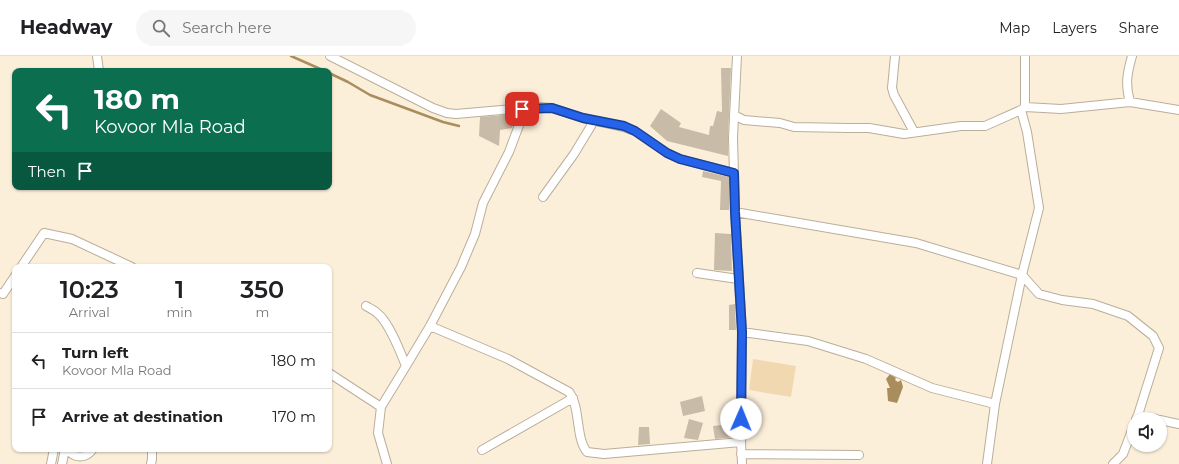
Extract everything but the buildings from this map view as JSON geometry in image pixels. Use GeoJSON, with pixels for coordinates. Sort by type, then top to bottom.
{"type":"FeatureCollection","features":[{"type":"Feature","properties":{"kind":"street"},"geometry":{"type":"LineString","coordinates":[[97,56],[99,68]]}},
{"type":"Feature","properties":{"kind":"street"},"geometry":{"type":"LineString","coordinates":[[330,56],[433,108],[447,113],[456,114],[552,108],[583,118],[624,126],[635,131],[667,153],[680,159],[734,173]]}},
{"type":"Feature","properties":{"kind":"street"},"geometry":{"type":"LineString","coordinates":[[737,56],[733,138],[738,279],[742,332],[742,464]]}},
{"type":"Feature","properties":{"kind":"street"},"geometry":{"type":"LineString","coordinates":[[895,56],[892,88],[894,95],[914,132]]}},
{"type":"Feature","properties":{"kind":"street"},"geometry":{"type":"LineString","coordinates":[[987,464],[995,404],[1022,275],[1039,208],[1023,109],[1025,56]]}},
{"type":"Feature","properties":{"kind":"street"},"geometry":{"type":"LineString","coordinates":[[1130,102],[1126,88],[1127,72],[1132,56]]}},
{"type":"Feature","properties":{"kind":"street"},"geometry":{"type":"LineString","coordinates":[[734,116],[744,120],[780,123],[794,127],[869,128],[904,134],[961,126],[984,126],[1023,109],[1061,109],[1130,102],[1179,110]]}},
{"type":"Feature","properties":{"kind":"street"},"geometry":{"type":"LineString","coordinates":[[387,464],[378,433],[381,407],[430,326],[464,262],[475,234],[483,203],[509,152],[521,120],[522,109]]}},
{"type":"Feature","properties":{"kind":"street"},"geometry":{"type":"LineString","coordinates":[[542,197],[574,154],[594,120]]}},
{"type":"Feature","properties":{"kind":"street"},"geometry":{"type":"LineString","coordinates":[[735,212],[916,243],[1022,275],[1039,294],[1062,300],[1093,304],[1128,316],[1153,336],[1159,348],[1139,412]]}},
{"type":"Feature","properties":{"kind":"street"},"geometry":{"type":"LineString","coordinates":[[23,264],[44,233],[72,239],[126,264]]}},
{"type":"Feature","properties":{"kind":"street"},"geometry":{"type":"LineString","coordinates":[[696,273],[738,279]]}},
{"type":"Feature","properties":{"kind":"street"},"geometry":{"type":"LineString","coordinates":[[0,293],[3,294],[12,280]]}},
{"type":"Feature","properties":{"kind":"street"},"geometry":{"type":"LineString","coordinates":[[366,306],[383,319],[406,366]]}},
{"type":"Feature","properties":{"kind":"street"},"geometry":{"type":"LineString","coordinates":[[430,326],[502,357],[569,392],[573,398],[584,449],[587,452],[604,454],[741,442]]}},
{"type":"Feature","properties":{"kind":"street"},"geometry":{"type":"LineString","coordinates":[[742,332],[808,341],[866,359],[932,388],[995,404]]}},
{"type":"Feature","properties":{"kind":"street"},"geometry":{"type":"LineString","coordinates":[[332,375],[381,407]]}},
{"type":"Feature","properties":{"kind":"street"},"geometry":{"type":"LineString","coordinates":[[482,450],[573,398]]}},
{"type":"Feature","properties":{"kind":"street"},"geometry":{"type":"LineString","coordinates":[[1167,421],[1179,424]]}},
{"type":"Feature","properties":{"kind":"street"},"geometry":{"type":"LineString","coordinates":[[1113,464],[1123,454],[1127,443]]}},
{"type":"Feature","properties":{"kind":"street"},"geometry":{"type":"LineString","coordinates":[[51,464],[53,452]]}},
{"type":"Feature","properties":{"kind":"street"},"geometry":{"type":"LineString","coordinates":[[62,464],[65,452]]}},
{"type":"Feature","properties":{"kind":"street"},"geometry":{"type":"LineString","coordinates":[[70,452],[76,456],[86,456]]}},
{"type":"Feature","properties":{"kind":"street"},"geometry":{"type":"LineString","coordinates":[[81,464],[90,452]]}},
{"type":"Feature","properties":{"kind":"street"},"geometry":{"type":"LineString","coordinates":[[151,464],[152,452]]}},
{"type":"Feature","properties":{"kind":"street"},"geometry":{"type":"LineString","coordinates":[[741,454],[859,455]]}},
{"type":"Feature","properties":{"kind":"shaded area"},"geometry":{"type":"Polygon","coordinates":[[[753,359],[796,366],[791,397],[749,390],[753,359]]]}},
{"type":"Feature","properties":{"kind":"shaded area"},"geometry":{"type":"Polygon","coordinates":[[[890,374],[896,378],[895,380],[898,382],[901,380],[903,387],[897,403],[888,401],[887,388],[890,388],[886,379],[890,374]]]}},
{"type":"Feature","properties":{"kind":"waterway"},"geometry":{"type":"LineString","coordinates":[[291,56],[318,68]]}},
{"type":"Feature","properties":{"kind":"waterway"},"geometry":{"type":"LineString","coordinates":[[332,74],[370,95],[443,122],[459,126]]}},
{"type":"Feature","properties":{"kind":"route"},"geometry":{"type":"LineString","coordinates":[[522,109],[538,107],[552,108],[583,118],[624,126],[635,131],[667,153],[680,159],[734,173],[742,332],[741,419]]}}]}
